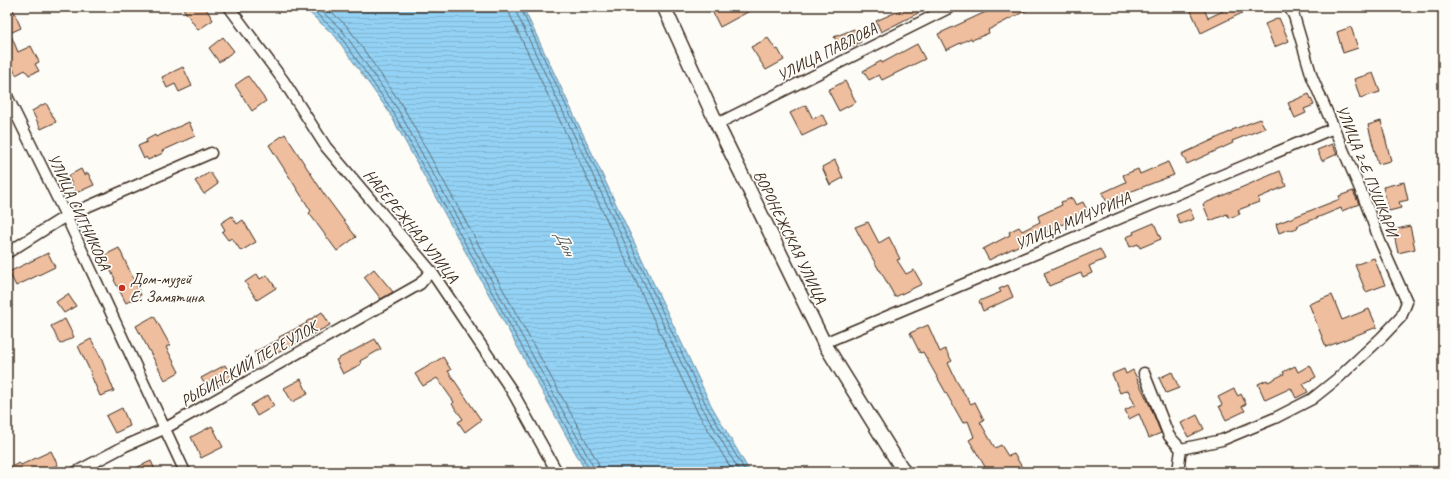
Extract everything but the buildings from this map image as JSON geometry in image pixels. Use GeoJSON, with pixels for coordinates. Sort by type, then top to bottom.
{"type":"FeatureCollection","features":[{"type":"Feature","properties":{"kind":"street","name":"НАБЕРЕЖНАЯ УЛИЦА"},"geometry":{"type":"LineString","coordinates":[[229,7],[283,80],[326,147],[431,271],[512,391],[557,472]]}},
{"type":"Feature","properties":{"kind":"street","name":"ВОРОНЕЖСКАЯ УЛИЦА"},"geometry":{"type":"LineString","coordinates":[[664,7],[717,124],[824,343],[904,472]]}},
{"type":"Feature","properties":{"kind":"street","name":"УЛИЦА ПАВЛОВА"},"geometry":{"type":"LineString","coordinates":[[717,124],[951,7]]}},
{"type":"Feature","properties":{"kind":"street","name":"УЛИЦА 2-Е ПУШКАРИ"},"geometry":{"type":"LineString","coordinates":[[1181,449],[1222,440],[1275,418],[1312,399],[1337,379],[1402,317],[1407,302],[1380,244],[1363,196],[1312,77],[1294,16],[1289,7]]}},
{"type":"Feature","properties":{"kind":"street","name":"УЛИЦА СИТНИКОВА"},"geometry":{"type":"LineString","coordinates":[[7,96],[66,216],[185,472]]}},
{"type":"Feature","properties":{"kind":"street","name":"УЛИЦА МИЧУРИНА"},"geometry":{"type":"LineString","coordinates":[[824,343],[1334,128]]}},
{"type":"Feature","properties":{"kind":"street"},"geometry":{"type":"LineString","coordinates":[[7,253],[66,216],[211,153]]}},
{"type":"Feature","properties":{"kind":"street","name":"РЫБИНСКИЙ ПЕРЕУЛОК"},"geometry":{"type":"LineString","coordinates":[[76,472],[125,446],[164,429],[420,284],[431,271]]}},
{"type":"Feature","properties":{"kind":"street"},"geometry":{"type":"LineString","coordinates":[[1144,373],[1169,436],[1181,449],[1178,472]]}},
{"type":"Feature","properties":{"kind":"water","name":"Дон"},"geometry":{"type":"Polygon","coordinates":[[[303,7],[523,7],[711,405],[750,472],[586,472],[389,112],[335,36],[303,7]]]}},
{"type":"Feature","properties":{"kind":"place","name":"Дом-музей Е. Замятина"},"geometry":{"type":"Point","coordinates":[122,288]}}]}
